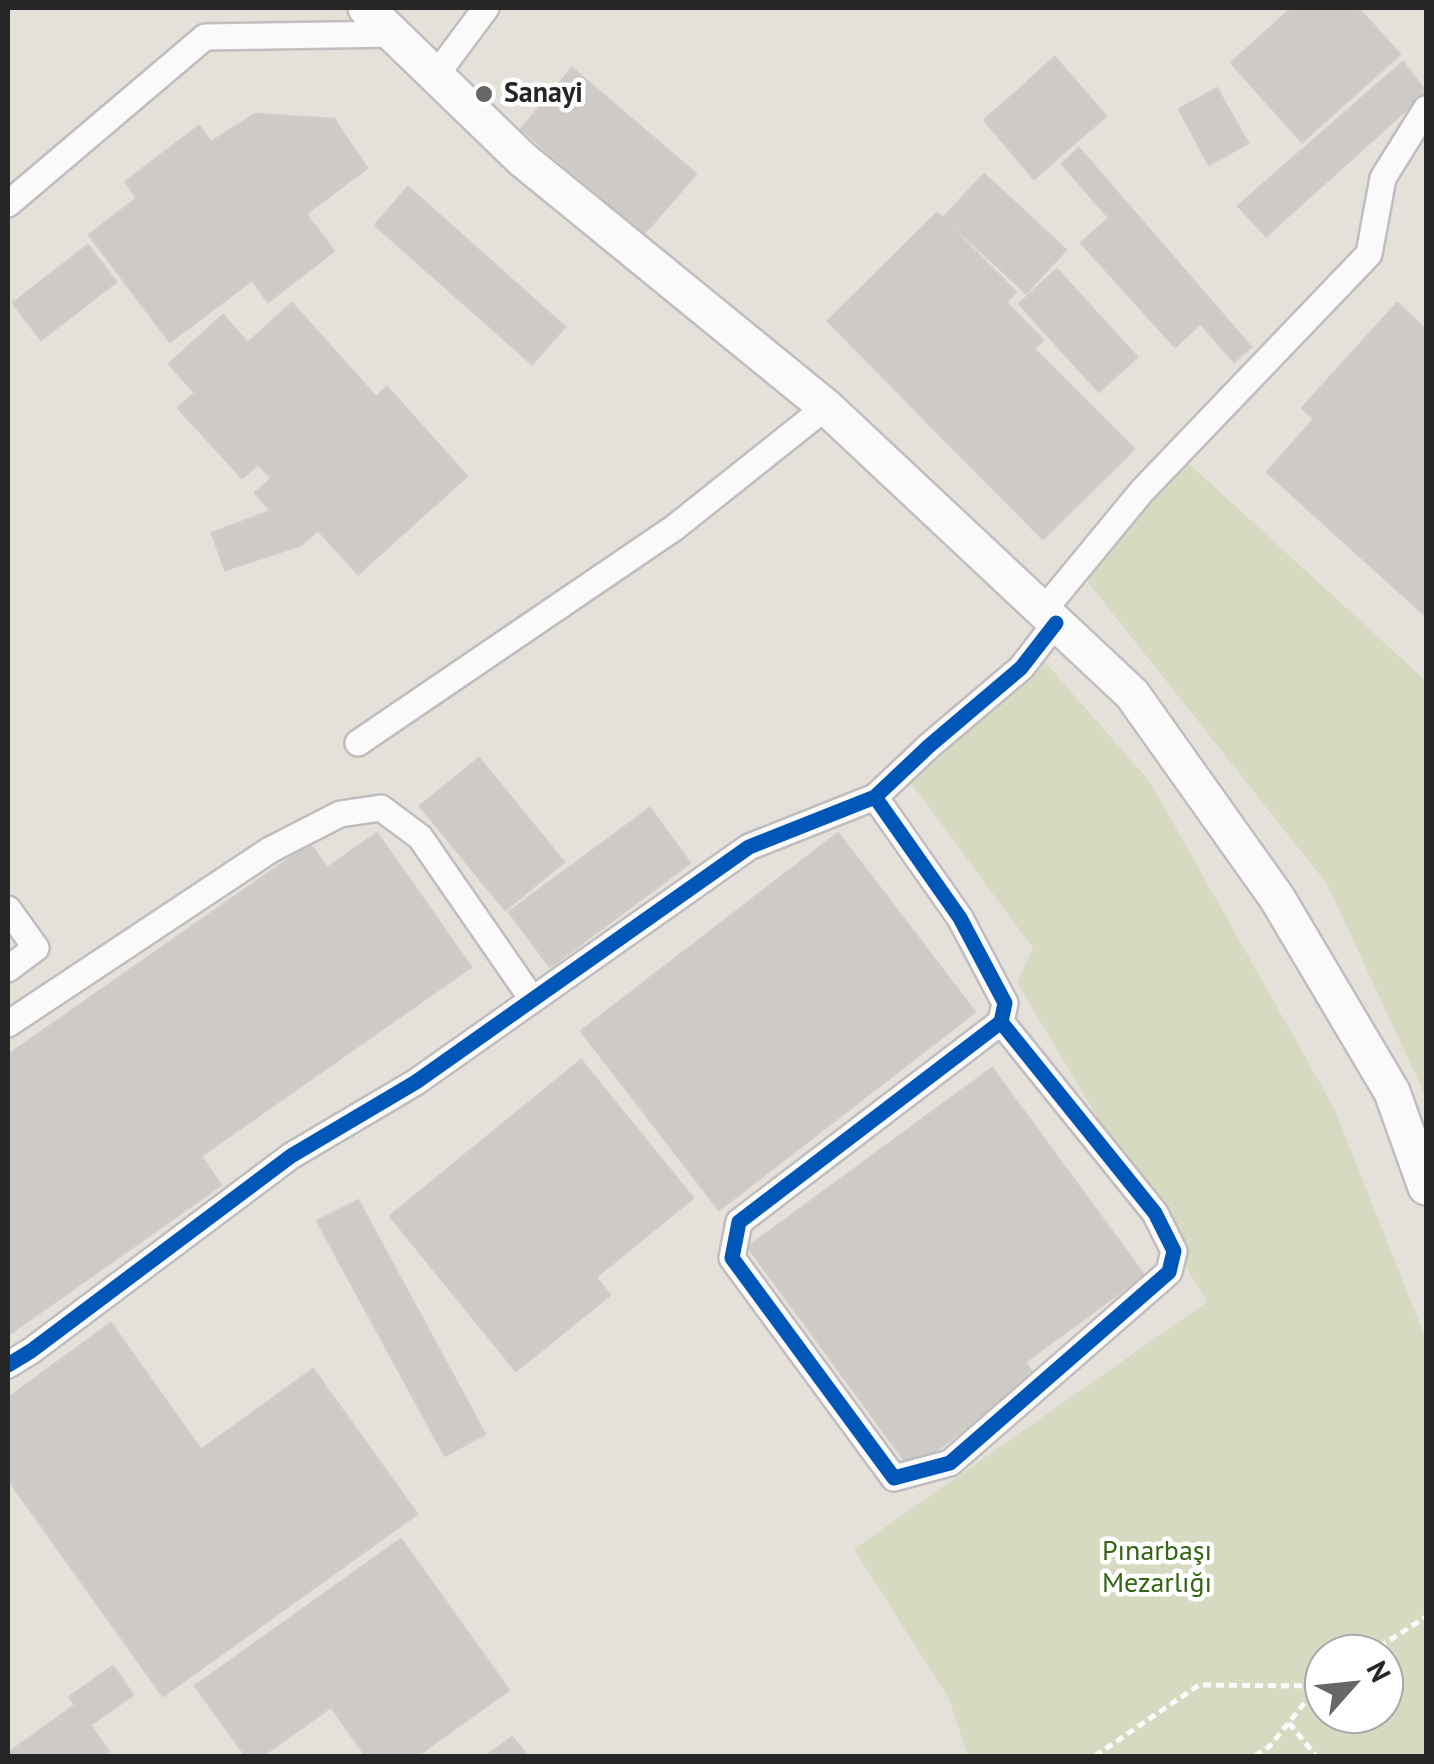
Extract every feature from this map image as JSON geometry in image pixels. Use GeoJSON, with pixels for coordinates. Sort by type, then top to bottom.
{"type":"FeatureCollection","features":[{"type":"Feature","properties":{"kind":"main road"},"geometry":{"type":"LineString","coordinates":[[366,8],[522,159],[826,408],[1132,694],[1278,898],[1392,1092],[1426,1187]]}},
{"type":"Feature","properties":{"kind":"street"},"geometry":{"type":"LineString","coordinates":[[436,76],[486,8]]}},
{"type":"Feature","properties":{"kind":"street"},"geometry":{"type":"LineString","coordinates":[[8,204],[205,37],[394,34]]}},
{"type":"Feature","properties":{"kind":"street"},"geometry":{"type":"LineString","coordinates":[[8,1365],[32,1351],[290,1156],[416,1082],[749,846],[875,797],[1021,668],[1050,617],[1142,492],[1369,254],[1383,178],[1426,110]]}},
{"type":"Feature","properties":{"kind":"street"},"geometry":{"type":"LineString","coordinates":[[358,743],[674,528],[826,408]]}},
{"type":"Feature","properties":{"kind":"street"},"geometry":{"type":"LineString","coordinates":[[875,797],[960,918],[1005,1003],[1001,1022],[739,1222],[732,1258],[894,1478],[950,1463],[1169,1272],[1174,1251],[1155,1214],[1001,1022]]}},
{"type":"Feature","properties":{"kind":"street"},"geometry":{"type":"LineString","coordinates":[[8,1024],[270,850],[340,814],[381,808],[420,837],[532,999]]}},
{"type":"Feature","properties":{"kind":"street"},"geometry":{"type":"LineString","coordinates":[[8,909],[36,948],[8,968]]}},
{"type":"Feature","properties":{"kind":"path"},"geometry":{"type":"LineString","coordinates":[[1399,1634],[1426,1617]]}},
{"type":"Feature","properties":{"kind":"path"},"geometry":{"type":"LineString","coordinates":[[1095,1756],[1199,1685],[1304,1684]]}},
{"type":"Feature","properties":{"kind":"path"},"geometry":{"type":"LineString","coordinates":[[1255,1756],[1270,1746],[1304,1704]]}},
{"type":"Feature","properties":{"kind":"path"},"geometry":{"type":"LineString","coordinates":[[1288,1723],[1316,1756]]}},
{"type":"Feature","properties":{"kind":"green space"},"geometry":{"type":"Polygon","coordinates":[[[1186,461],[1426,681],[1426,1097],[1327,884],[1080,572],[1186,461]]]}},
{"type":"Feature","properties":{"kind":"green space","name":"Pınarbaşı Mezarlığı"},"geometry":{"type":"Polygon","coordinates":[[[1045,662],[1150,782],[1334,1108],[1426,1339],[1426,1756],[968,1756],[949,1699],[854,1549],[1207,1302],[1017,982],[1033,948],[911,783],[1045,662]]]}},
{"type":"Feature","properties":{"kind":"building"},"geometry":{"type":"Polygon","coordinates":[[[1292,8],[1358,8],[1400,54],[1302,142],[1231,63],[1292,8]]]}},
{"type":"Feature","properties":{"kind":"building"},"geometry":{"type":"Polygon","coordinates":[[[1055,57],[1106,116],[1079,139],[1028,81],[1055,57]]]}},
{"type":"Feature","properties":{"kind":"building"},"geometry":{"type":"Polygon","coordinates":[[[1403,62],[1426,92],[1266,236],[1238,206],[1403,62]]]}},
{"type":"Feature","properties":{"kind":"building"},"geometry":{"type":"Polygon","coordinates":[[[572,68],[696,174],[644,234],[521,129],[572,68]]]}},
{"type":"Feature","properties":{"kind":"building"},"geometry":{"type":"Polygon","coordinates":[[[1029,81],[1079,139],[1034,179],[984,120],[1029,81]]]}},
{"type":"Feature","properties":{"kind":"building"},"geometry":{"type":"Polygon","coordinates":[[[1217,88],[1248,143],[1209,165],[1179,109],[1217,88]]]}},
{"type":"Feature","properties":{"kind":"building"},"geometry":{"type":"Polygon","coordinates":[[[255,114],[334,119],[367,168],[306,214],[334,251],[268,302],[252,280],[170,342],[89,235],[137,198],[125,182],[199,126],[211,142],[255,114]]]}},
{"type":"Feature","properties":{"kind":"building"},"geometry":{"type":"Polygon","coordinates":[[[1079,148],[1251,347],[1234,362],[1062,164],[1079,148]]]}},
{"type":"Feature","properties":{"kind":"building"},"geometry":{"type":"Polygon","coordinates":[[[984,174],[1066,250],[1026,293],[944,217],[984,174]]]}},
{"type":"Feature","properties":{"kind":"building"},"geometry":{"type":"Polygon","coordinates":[[[408,187],[565,327],[532,364],[375,225],[408,187]]]}},
{"type":"Feature","properties":{"kind":"building"},"geometry":{"type":"Polygon","coordinates":[[[937,213],[1016,292],[1006,302],[1043,340],[944,439],[828,321],[937,213]]]}},
{"type":"Feature","properties":{"kind":"building"},"geometry":{"type":"Polygon","coordinates":[[[1109,218],[1200,324],[1175,347],[1081,243],[1109,218]]]}},
{"type":"Feature","properties":{"kind":"building"},"geometry":{"type":"Polygon","coordinates":[[[88,245],[116,282],[41,340],[13,303],[88,245]]]}},
{"type":"Feature","properties":{"kind":"building"},"geometry":{"type":"Polygon","coordinates":[[[1057,269],[1137,357],[1099,392],[1019,304],[1057,269]]]}},
{"type":"Feature","properties":{"kind":"building"},"geometry":{"type":"Polygon","coordinates":[[[292,303],[376,397],[387,387],[467,476],[358,574],[318,530],[301,545],[225,570],[212,533],[271,511],[255,493],[272,478],[258,464],[242,478],[178,408],[195,393],[169,364],[223,315],[248,343],[292,303]]]}},
{"type":"Feature","properties":{"kind":"building"},"geometry":{"type":"Polygon","coordinates":[[[1397,303],[1426,330],[1426,521],[1302,408],[1397,303]]]}},
{"type":"Feature","properties":{"kind":"building"},"geometry":{"type":"Polygon","coordinates":[[[1034,349],[1134,449],[1043,539],[944,439],[1034,349]]]}},
{"type":"Feature","properties":{"kind":"building"},"geometry":{"type":"Polygon","coordinates":[[[1314,419],[1410,507],[1363,559],[1267,472],[1314,419]]]}},
{"type":"Feature","properties":{"kind":"building"},"geometry":{"type":"Polygon","coordinates":[[[1410,507],[1426,522],[1426,616],[1363,559],[1410,507]]]}},
{"type":"Feature","properties":{"kind":"building"},"geometry":{"type":"Polygon","coordinates":[[[479,758],[564,862],[505,910],[420,806],[479,758]]]}},
{"type":"Feature","properties":{"kind":"building"},"geometry":{"type":"Polygon","coordinates":[[[650,808],[690,863],[550,967],[509,912],[650,808]]]}},
{"type":"Feature","properties":{"kind":"building"},"geometry":{"type":"Polygon","coordinates":[[[377,833],[471,967],[201,1156],[221,1185],[8,1335],[8,1055],[310,844],[327,868],[377,833]]]}},
{"type":"Feature","properties":{"kind":"building"},"geometry":{"type":"Polygon","coordinates":[[[838,833],[975,1012],[719,1210],[581,1031],[838,833]]]}},
{"type":"Feature","properties":{"kind":"building"},"geometry":{"type":"Polygon","coordinates":[[[581,1060],[693,1198],[596,1277],[610,1295],[516,1371],[390,1216],[581,1060]]]}},
{"type":"Feature","properties":{"kind":"building"},"geometry":{"type":"Polygon","coordinates":[[[992,1068],[1144,1275],[1025,1362],[1036,1377],[911,1469],[748,1247],[992,1068]]]}},
{"type":"Feature","properties":{"kind":"building"},"geometry":{"type":"Polygon","coordinates":[[[358,1200],[485,1434],[445,1456],[317,1221],[358,1200]]]}},
{"type":"Feature","properties":{"kind":"building"},"geometry":{"type":"Polygon","coordinates":[[[111,1323],[201,1450],[313,1369],[417,1514],[163,1696],[8,1479],[8,1398],[111,1323]]]}},
{"type":"Feature","properties":{"kind":"building"},"geometry":{"type":"Polygon","coordinates":[[[401,1539],[509,1690],[417,1756],[366,1756],[331,1707],[262,1756],[246,1756],[195,1686],[401,1539]]]}},
{"type":"Feature","properties":{"kind":"building"},"geometry":{"type":"Polygon","coordinates":[[[113,1666],[133,1695],[90,1725],[109,1752],[103,1756],[8,1756],[75,1705],[69,1697],[113,1666]]]}},
{"type":"Feature","properties":{"kind":"building"},"geometry":{"type":"Polygon","coordinates":[[[512,1737],[528,1756],[486,1756],[512,1737]]]}},
{"type":"Feature","properties":{"kind":"cycle path"},"geometry":{"type":"LineString","coordinates":[[8,1365],[291,1156],[416,1082],[749,847],[875,797],[1021,668],[1056,623]]}},
{"type":"Feature","properties":{"kind":"cycle path"},"geometry":{"type":"LineString","coordinates":[[875,797],[960,918],[1005,1003],[1001,1022],[739,1222],[732,1258],[894,1478],[950,1463],[1169,1272],[1174,1251],[1155,1213],[1001,1022]]}},
{"type":"Feature","properties":{"kind":"place","name":"Sanayi"},"geometry":{"type":"Point","coordinates":[484,94]}}]}
